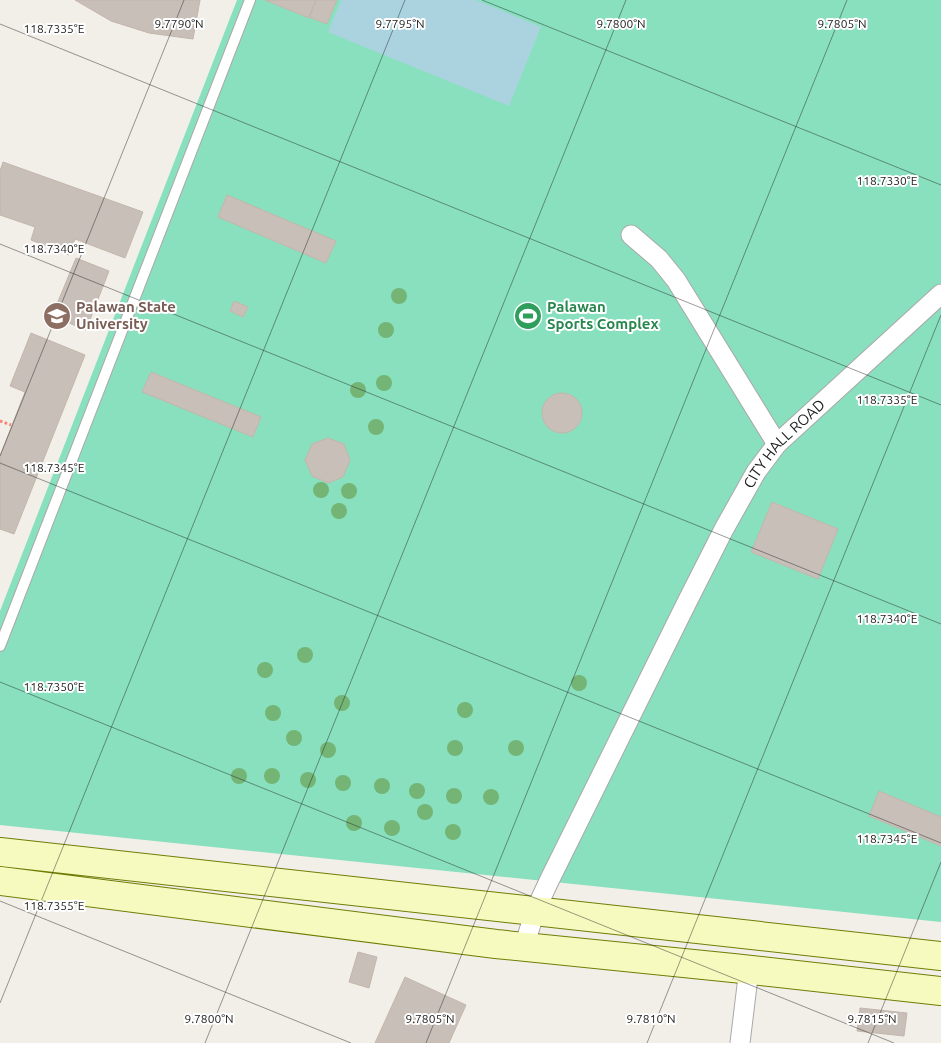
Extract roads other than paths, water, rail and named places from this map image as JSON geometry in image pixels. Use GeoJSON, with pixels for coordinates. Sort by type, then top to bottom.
{"type":"FeatureCollection","features":[{"type":"Feature","properties":{"kind":"street"},"geometry":{"type":"LineString","coordinates":[[631,235],[659,259],[676,280],[777,444]]}},
{"type":"Feature","properties":{"kind":"street","name":"CITY HALL ROAD"},"geometry":{"type":"LineString","coordinates":[[524,947],[535,912],[686,602],[756,472],[777,444],[941,294]]}},
{"type":"Feature","properties":{"kind":"street"},"geometry":{"type":"LineString","coordinates":[[0,852],[941,956]]}},
{"type":"Feature","properties":{"kind":"street"},"geometry":{"type":"LineString","coordinates":[[0,882],[524,947],[941,990]]}},
{"type":"Feature","properties":{"kind":"street"},"geometry":{"type":"LineString","coordinates":[[740,1043],[749,969]]}},
{"type":"Feature","properties":{"kind":"lane"},"geometry":{"type":"LineString","coordinates":[[0,646],[250,0]]}},
{"type":"Feature","properties":{"kind":"water"},"geometry":{"type":"Polygon","coordinates":[[[341,0],[476,0],[541,27],[509,106],[328,32],[341,0]]]}},
{"type":"Feature","properties":{"kind":"place","name":"Palawan State University"},"geometry":{"type":"Point","coordinates":[57,316]}},
{"type":"Feature","properties":{"kind":"place","name":"Palawan Sports Complex"},"geometry":{"type":"Point","coordinates":[528,316]}}]}
